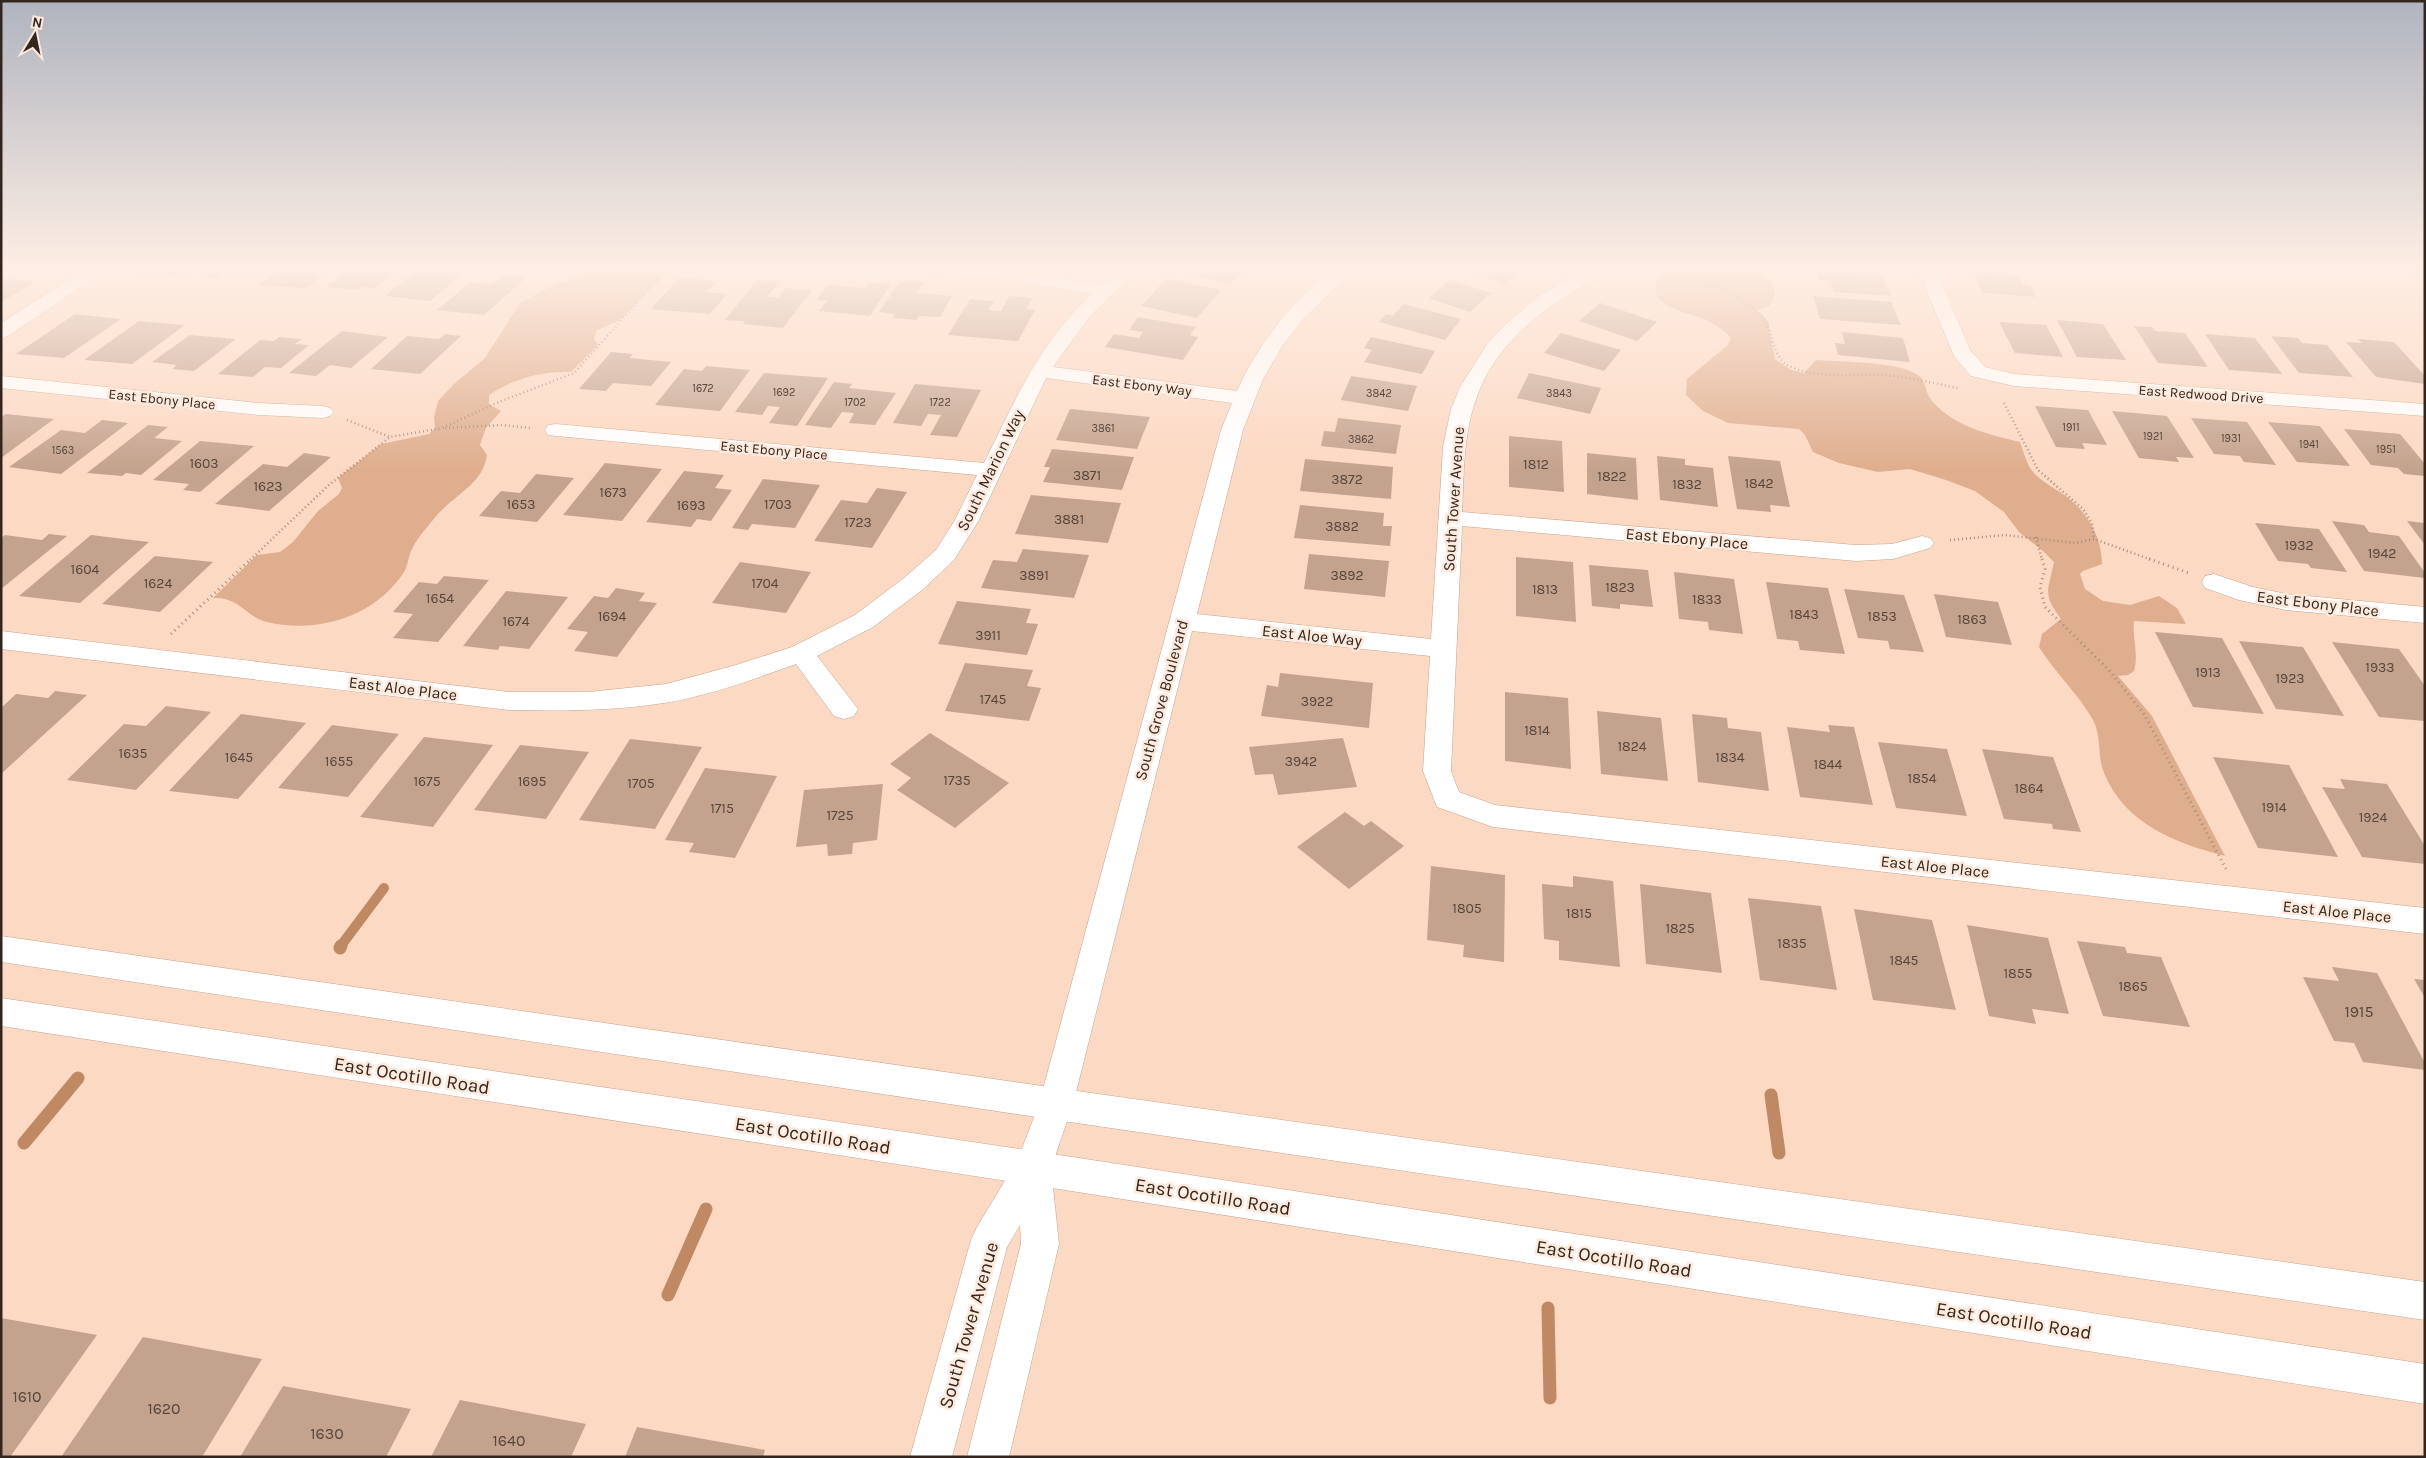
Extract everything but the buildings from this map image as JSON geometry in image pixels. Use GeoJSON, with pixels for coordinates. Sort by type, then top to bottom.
{"type":"FeatureCollection","features":[{"type":"Feature","properties":{"kind":"street","name":"South Marion Way"},"geometry":{"type":"LineString","coordinates":[[801,653],[864,621],[913,584],[944,555],[967,520],[1039,372],[1068,333]]}},
{"type":"Feature","properties":{"kind":"street","name":"South Grove Boulevard"},"geometry":{"type":"LineString","coordinates":[[1033,1168],[1056,1104],[1232,430],[1256,372],[1282,333]]}},
{"type":"Feature","properties":{"kind":"street","name":"South Tower Avenue"},"geometry":{"type":"LineString","coordinates":[[1447,800],[1437,771],[1454,447],[1460,416],[1470,388],[1493,352],[1509,333]]}},
{"type":"Feature","properties":{"kind":"street"},"geometry":{"type":"LineString","coordinates":[[1953,333],[1976,382]]}},
{"type":"Feature","properties":{"kind":"street","name":"East Ebony Way"},"geometry":{"type":"LineString","coordinates":[[1039,372],[1244,398]]}},
{"type":"Feature","properties":{"kind":"street","name":"East Redwood Drive"},"geometry":{"type":"LineString","coordinates":[[1976,382],[2014,380],[2425,410]]}},
{"type":"Feature","properties":{"kind":"street","name":"East Ebony Place"},"geometry":{"type":"LineString","coordinates":[[1,382],[259,409],[323,412]]}},
{"type":"Feature","properties":{"kind":"street","name":"East Ebony Place"},"geometry":{"type":"LineString","coordinates":[[556,430],[991,470]]}},
{"type":"Feature","properties":{"kind":"street","name":"East Ebony Place"},"geometry":{"type":"LineString","coordinates":[[1451,518],[1856,553],[1893,551],[1922,543]]}},
{"type":"Feature","properties":{"kind":"street","name":"East Ebony Place"},"geometry":{"type":"LineString","coordinates":[[2214,582],[2248,594],[2286,602],[2425,615]]}},
{"type":"Feature","properties":{"kind":"street","name":"East Aloe Way"},"geometry":{"type":"LineString","coordinates":[[1181,621],[1443,649]]}},
{"type":"Feature","properties":{"kind":"street","name":"East Aloe Place"},"geometry":{"type":"LineString","coordinates":[[1,640],[509,701],[588,702],[666,692],[742,673],[801,653]]}},
{"type":"Feature","properties":{"kind":"street"},"geometry":{"type":"LineString","coordinates":[[801,653],[844,709]]}},
{"type":"Feature","properties":{"kind":"street","name":"East Aloe Place"},"geometry":{"type":"LineString","coordinates":[[1447,800],[1493,816],[2425,921]]}},
{"type":"Feature","properties":{"kind":"street"},"geometry":{"type":"LineString","coordinates":[[1,948],[1056,1104],[2425,1301]]}},
{"type":"Feature","properties":{"kind":"street","name":"East Ocotillo Road"},"geometry":{"type":"LineString","coordinates":[[1,1012],[1033,1168],[2425,1384]]}},
{"type":"Feature","properties":{"kind":"street","name":"South Tower Avenue"},"geometry":{"type":"LineString","coordinates":[[931,1457],[990,1240],[1033,1168]]}},
{"type":"Feature","properties":{"kind":"street"},"geometry":{"type":"LineString","coordinates":[[988,1457],[1040,1244],[1033,1168]]}},
{"type":"Feature","properties":{"kind":"path"},"geometry":{"type":"LineString","coordinates":[[442,428],[506,399],[568,377],[586,361],[611,333]]}},
{"type":"Feature","properties":{"kind":"path"},"geometry":{"type":"LineString","coordinates":[[1772,333],[1776,354],[1788,366],[1814,373],[1976,382],[2004,403],[2038,470],[2082,509],[2092,523],[2094,539]]}},
{"type":"Feature","properties":{"kind":"path"},"geometry":{"type":"LineString","coordinates":[[323,412],[390,437]]}},
{"type":"Feature","properties":{"kind":"path"},"geometry":{"type":"LineString","coordinates":[[147,657],[330,484],[390,437],[442,428],[502,425],[556,430]]}},
{"type":"Feature","properties":{"kind":"path"},"geometry":{"type":"LineString","coordinates":[[1922,543],[2006,535],[2088,543],[2094,539]]}},
{"type":"Feature","properties":{"kind":"path"},"geometry":{"type":"LineString","coordinates":[[2036,537],[2045,569],[2040,587],[2045,606],[2108,669],[2144,714],[2243,900]]}},
{"type":"Feature","properties":{"kind":"path"},"geometry":{"type":"LineString","coordinates":[[2094,539],[2214,582]]}},
{"type":"Feature","properties":{"kind":"shaded area"},"geometry":{"type":"Polygon","coordinates":[[[501,333],[596,333],[594,338],[598,345],[571,372],[539,374],[528,377],[509,384],[489,395],[489,404],[501,411],[486,428],[480,445],[487,455],[481,472],[470,485],[439,513],[423,532],[411,551],[404,572],[392,588],[361,611],[325,623],[305,626],[286,625],[261,620],[233,602],[213,598],[257,555],[280,552],[293,542],[318,511],[339,494],[342,488],[338,478],[381,444],[429,434],[435,428],[434,417],[438,401],[454,384],[485,358],[501,333]]]}},
{"type":"Feature","properties":{"kind":"shaded area"},"geometry":{"type":"Polygon","coordinates":[[[1726,333],[1770,333],[1775,359],[1791,370],[1804,373],[1816,360],[1869,363],[1909,370],[1921,377],[1932,401],[1951,417],[1973,428],[2020,442],[2030,468],[2034,473],[2042,481],[2075,503],[2087,518],[2096,536],[2102,564],[2080,574],[2085,589],[2103,601],[2130,605],[2159,596],[2177,608],[2186,624],[2134,621],[2136,659],[2134,671],[2128,675],[2118,676],[2152,716],[2225,856],[2188,845],[2154,829],[2125,806],[2113,791],[2102,767],[2098,733],[2093,720],[2039,647],[2042,634],[2061,619],[2051,603],[2048,592],[2054,562],[2019,532],[2004,512],[1975,491],[1910,469],[1878,472],[1839,463],[1813,452],[1805,435],[1799,429],[1728,423],[1703,411],[1686,395],[1687,379],[1728,345],[1731,338],[1726,333]]]}},
{"type":"Feature","properties":{"kind":"waterway"},"geometry":{"type":"LineString","coordinates":[[340,947],[384,888]]}},
{"type":"Feature","properties":{"kind":"waterway"},"geometry":{"type":"LineString","coordinates":[[24,1143],[78,1078]]}},
{"type":"Feature","properties":{"kind":"waterway"},"geometry":{"type":"LineString","coordinates":[[1771,1095],[1779,1153]]}},
{"type":"Feature","properties":{"kind":"waterway"},"geometry":{"type":"LineString","coordinates":[[668,1295],[706,1209]]}},
{"type":"Feature","properties":{"kind":"waterway"},"geometry":{"type":"LineString","coordinates":[[1548,1308],[1550,1398]]}}]}
